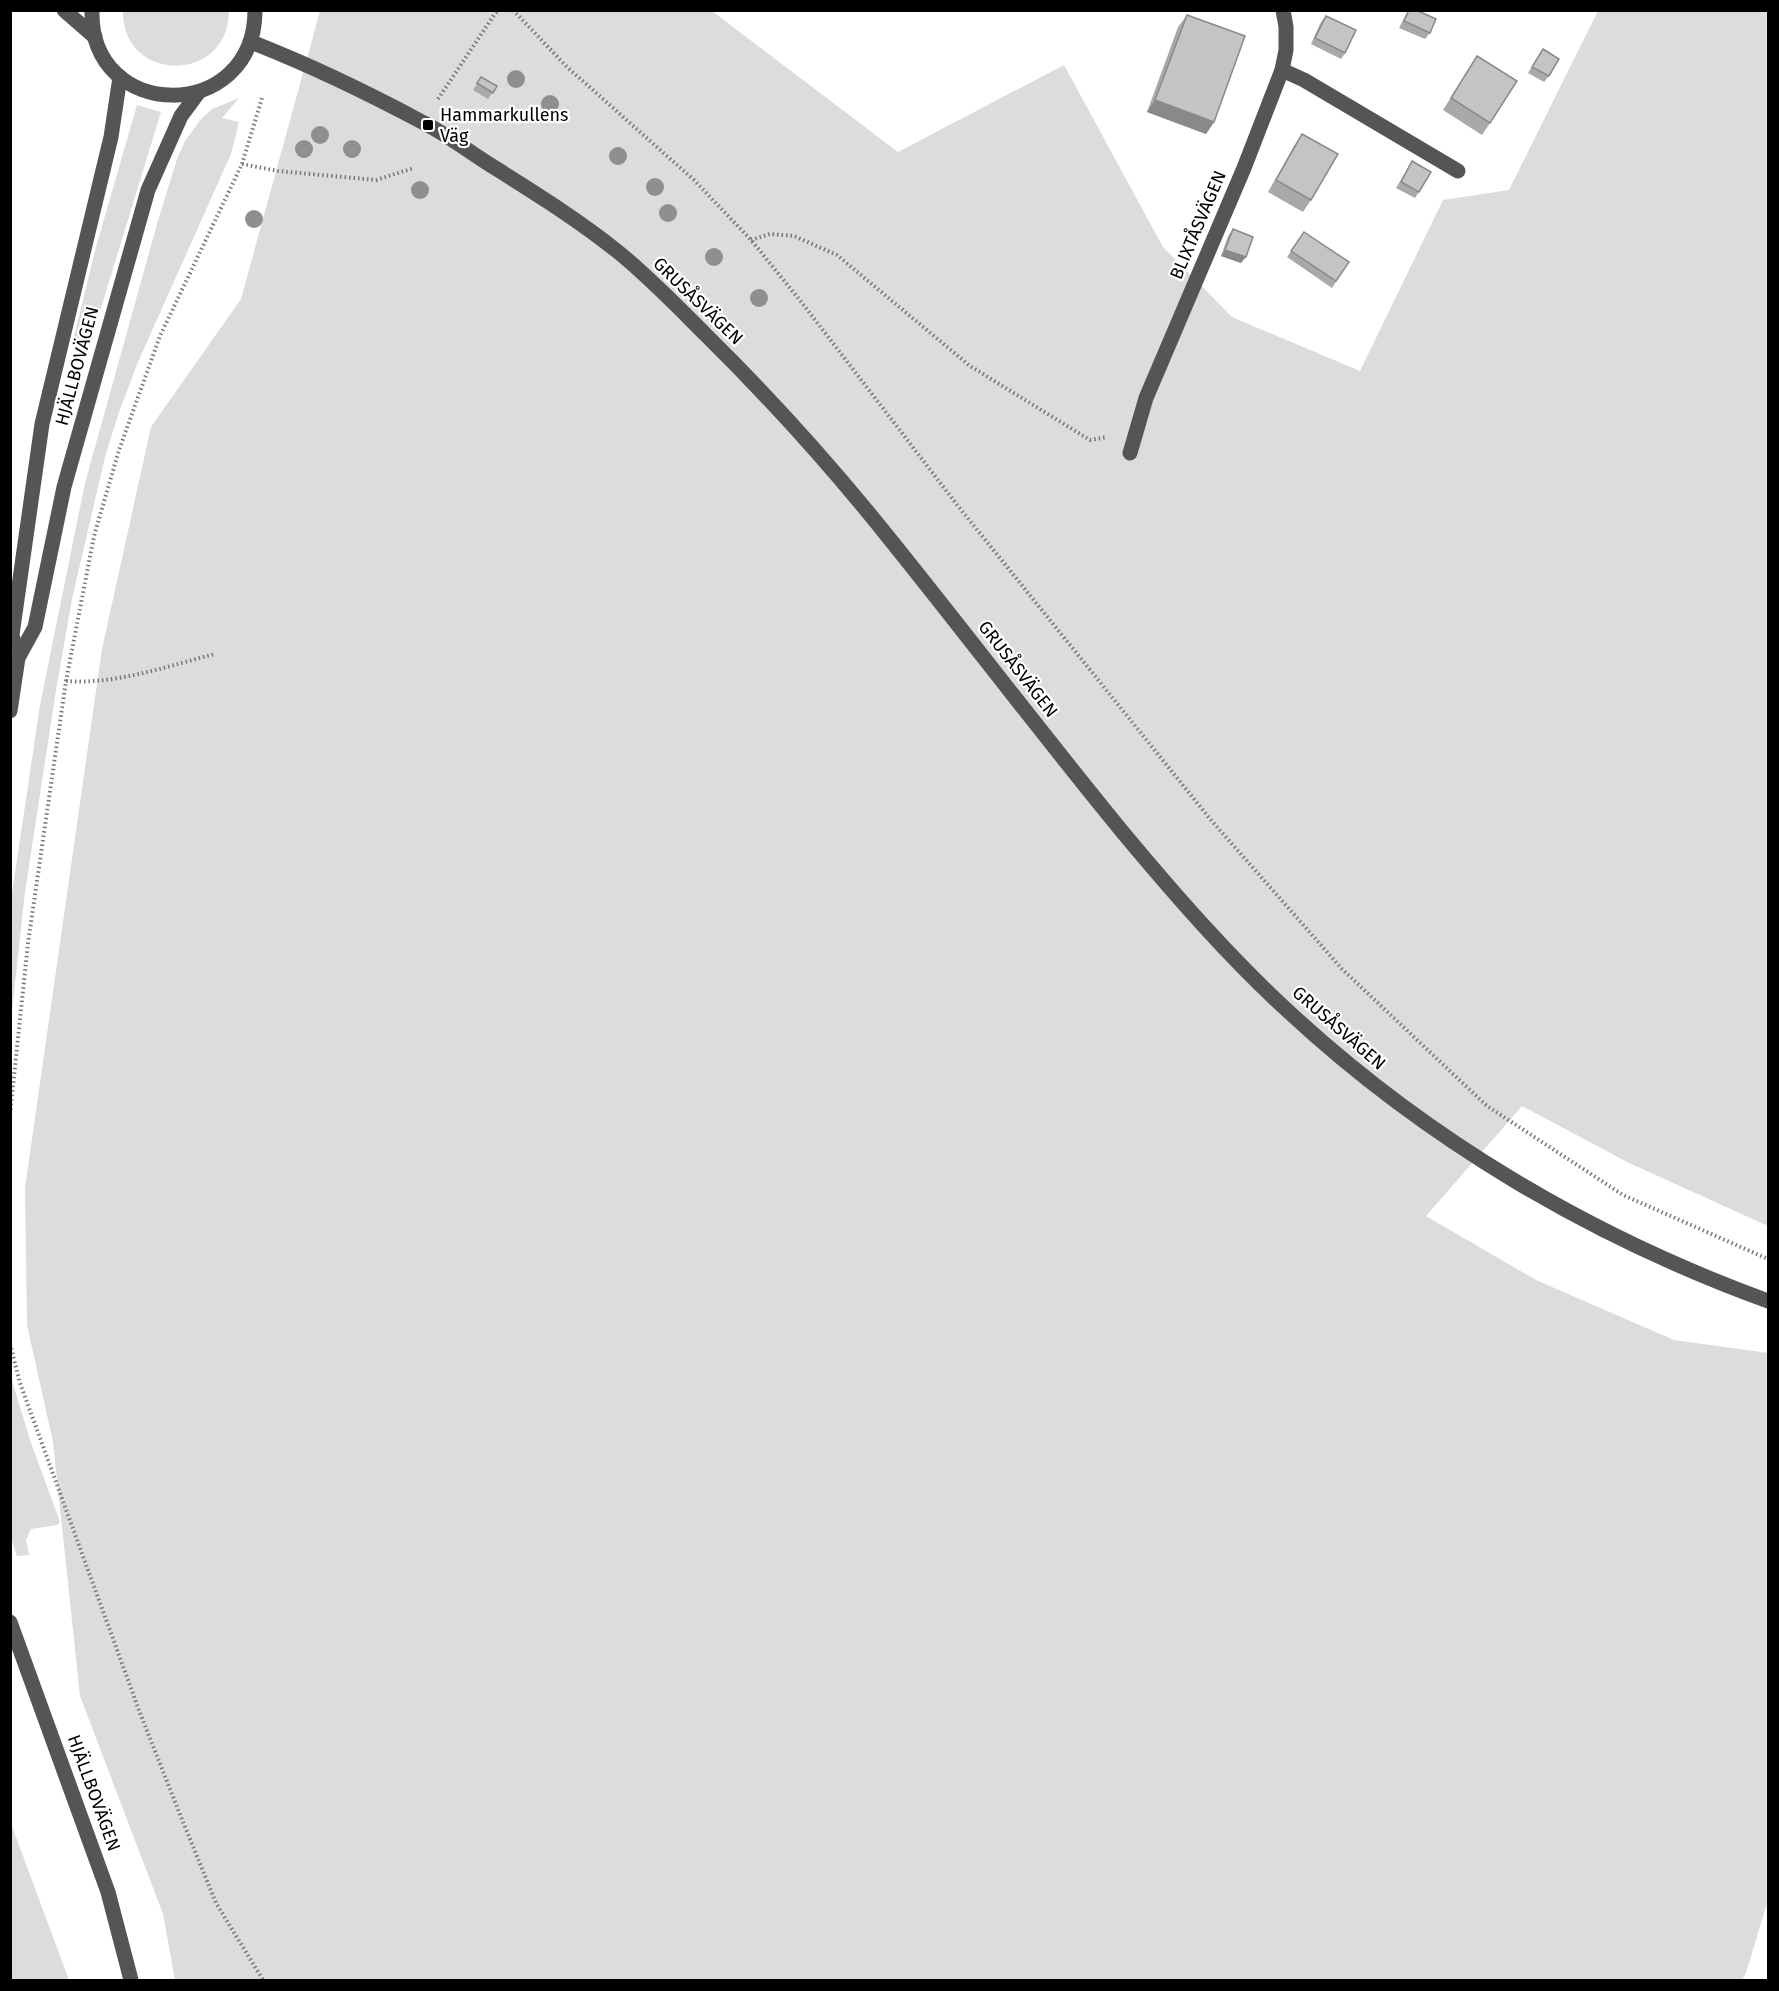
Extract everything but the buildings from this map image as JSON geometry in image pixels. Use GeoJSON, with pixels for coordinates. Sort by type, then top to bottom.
{"type":"FeatureCollection","features":[{"type":"Feature","properties":{"kind":"street"},"geometry":{"type":"LineString","coordinates":[[64,10],[95,37]]}},
{"type":"Feature","properties":{"kind":"street"},"geometry":{"type":"LineString","coordinates":[[92,10],[95,37],[104,59],[120,77],[151,94],[174,96],[198,93],[221,82],[239,64],[251,42],[255,10]]}},
{"type":"Feature","properties":{"kind":"street","name":"BLIXTÅSVÄGEN"},"geometry":{"type":"LineString","coordinates":[[1130,453],[1146,398],[1244,168],[1282,70],[1286,50],[1283,10]]}},
{"type":"Feature","properties":{"kind":"street","name":"GRUSÅSVÄGEN"},"geometry":{"type":"LineString","coordinates":[[251,42],[289,57],[428,125],[550,201],[619,252],[674,303],[742,370],[812,445],[891,540],[1091,794],[1169,888],[1258,982],[1340,1056],[1404,1108],[1488,1165],[1561,1208],[1643,1250],[1768,1301]]}},
{"type":"Feature","properties":{"kind":"street"},"geometry":{"type":"LineString","coordinates":[[1282,70],[1304,80],[1458,171]]}},
{"type":"Feature","properties":{"kind":"street","name":"HJÄLLBOVÄGEN"},"geometry":{"type":"LineString","coordinates":[[18,658],[12,635],[42,424],[111,137],[120,77]]}},
{"type":"Feature","properties":{"kind":"street","name":"HJÄLLBOVÄGEN"},"geometry":{"type":"LineString","coordinates":[[10,711],[18,658],[35,627],[64,487],[148,190],[180,116],[198,93]]}},
{"type":"Feature","properties":{"kind":"street","name":"HJÄLLBOVÄGEN"},"geometry":{"type":"LineString","coordinates":[[10,1622],[108,1892],[131,1980]]}},
{"type":"Feature","properties":{"kind":"path"},"geometry":{"type":"LineString","coordinates":[[438,99],[499,10]]}},
{"type":"Feature","properties":{"kind":"path"},"geometry":{"type":"LineString","coordinates":[[513,10],[567,67],[694,180],[751,240],[958,506],[1204,810],[1342,969],[1486,1106],[1623,1196],[1768,1259]]}},
{"type":"Feature","properties":{"kind":"path"},"geometry":{"type":"LineString","coordinates":[[10,1114],[28,943],[66,681],[94,536],[119,450],[160,336],[242,164],[262,98]]}},
{"type":"Feature","properties":{"kind":"path"},"geometry":{"type":"LineString","coordinates":[[242,164],[278,171],[376,180],[414,168]]}},
{"type":"Feature","properties":{"kind":"path"},"geometry":{"type":"LineString","coordinates":[[751,240],[770,234],[794,236],[837,255],[970,366],[1090,440],[1120,436],[1130,453]]}},
{"type":"Feature","properties":{"kind":"path"},"geometry":{"type":"LineString","coordinates":[[66,681],[89,683],[215,654]]}},
{"type":"Feature","properties":{"kind":"path"},"geometry":{"type":"LineString","coordinates":[[10,1344],[20,1383],[140,1713],[183,1822],[216,1903],[263,1980]]}},
{"type":"Feature","properties":{"kind":"shaded area"},"geometry":{"type":"Polygon","coordinates":[[[123,10],[229,11],[224,35],[212,52],[194,62],[175,66],[155,62],[139,51],[127,34],[123,10]]]}},
{"type":"Feature","properties":{"kind":"shaded area"},"geometry":{"type":"Polygon","coordinates":[[[320,11],[712,11],[898,152],[1064,65],[1163,247],[1232,317],[1360,371],[1443,200],[1509,190],[1598,11],[1768,11],[1768,1226],[1627,1162],[1522,1106],[1426,1216],[1536,1280],[1674,1340],[1768,1353],[1768,1900],[1742,1980],[175,1980],[163,1914],[80,1696],[53,1442],[27,1325],[25,1188],[102,649],[151,427],[241,299],[320,11]]]}},
{"type":"Feature","properties":{"kind":"shaded area"},"geometry":{"type":"Polygon","coordinates":[[[239,98],[222,118],[239,122],[231,154],[138,362],[105,457],[72,599],[56,690],[25,892],[11,1020],[11,900],[40,705],[85,483],[177,159],[185,141],[201,119],[212,109],[239,98]]]}},
{"type":"Feature","properties":{"kind":"shaded area"},"geometry":{"type":"Polygon","coordinates":[[[137,105],[161,112],[90,344],[73,341],[96,247],[137,105]]]}},
{"type":"Feature","properties":{"kind":"shaded area"},"geometry":{"type":"Polygon","coordinates":[[[11,1377],[30,1440],[60,1522],[57,1525],[31,1529],[26,1540],[29,1555],[17,1556],[11,1538],[11,1377]]]}},
{"type":"Feature","properties":{"kind":"shaded area"},"geometry":{"type":"Polygon","coordinates":[[[10,1821],[69,1980],[11,1980],[10,1821]]]}},
{"type":"Feature","properties":{"kind":"place","name":"Hammarkullens Väg"},"geometry":{"type":"Point","coordinates":[428,125]}}]}
